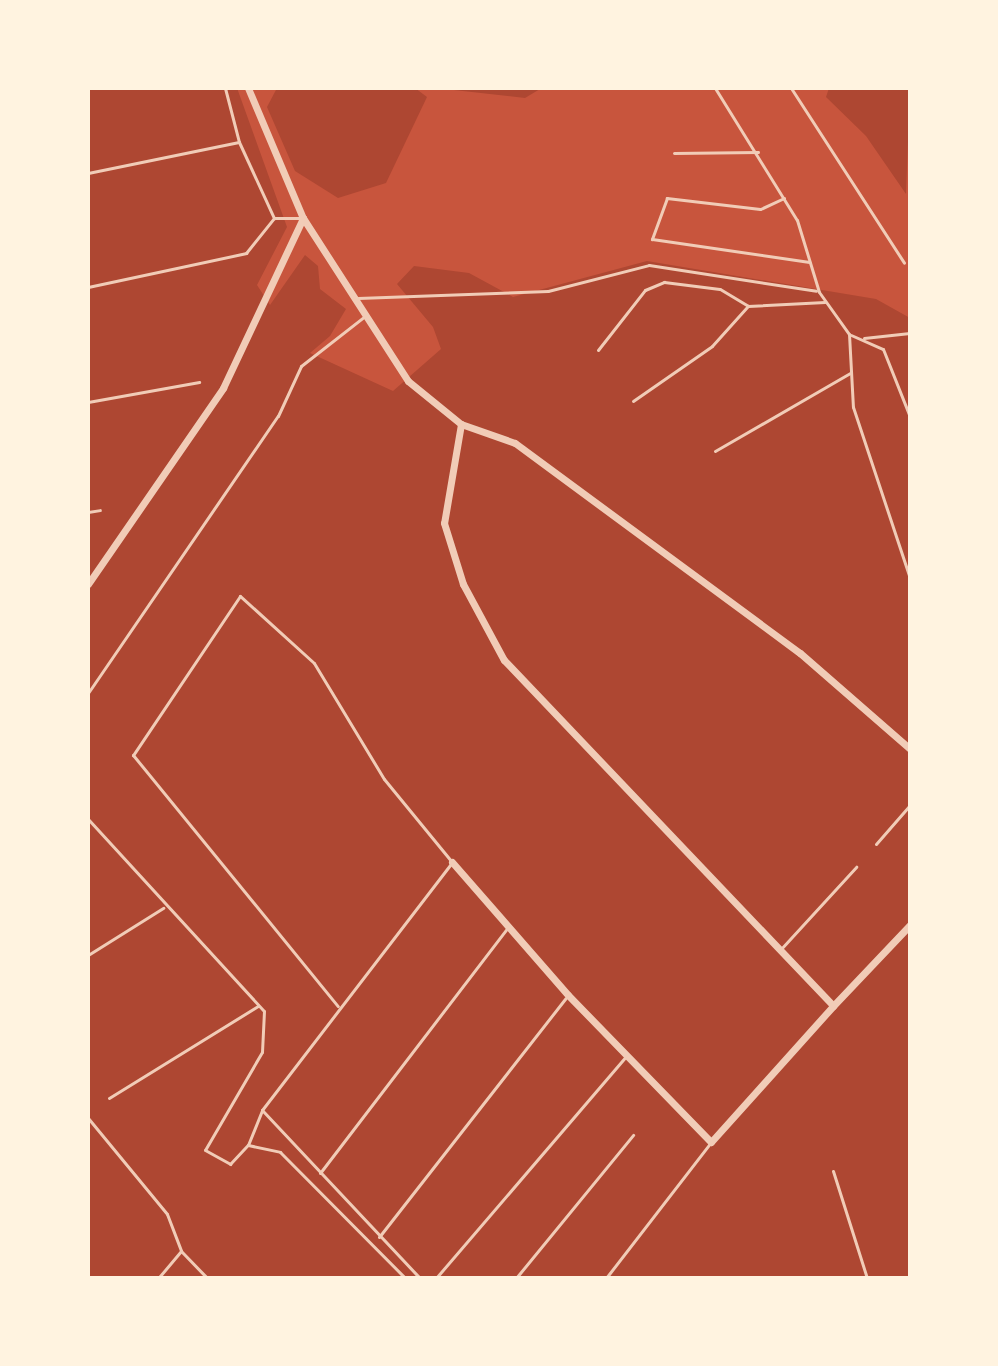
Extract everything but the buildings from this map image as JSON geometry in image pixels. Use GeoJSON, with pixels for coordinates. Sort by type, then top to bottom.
{"type":"FeatureCollection","features":[{"type":"Feature","properties":{"kind":"street"},"geometry":{"type":"LineString","coordinates":[[248,88],[303,218],[408,381],[461,424],[515,443],[800,653],[910,749]]}},
{"type":"Feature","properties":{"kind":"street"},"geometry":{"type":"LineString","coordinates":[[88,584],[223,388],[303,218]]}},
{"type":"Feature","properties":{"kind":"street"},"geometry":{"type":"LineString","coordinates":[[461,424],[444,523],[463,584],[504,660],[833,1006]]}},
{"type":"Feature","properties":{"kind":"street"},"geometry":{"type":"LineString","coordinates":[[452,862],[568,995],[711,1142],[910,925]]}},
{"type":"Feature","properties":{"kind":"lane"},"geometry":{"type":"LineString","coordinates":[[225,88],[239,142],[274,218]]}},
{"type":"Feature","properties":{"kind":"lane"},"geometry":{"type":"LineString","coordinates":[[715,88],[758,152],[784,198],[819,292],[849,334],[883,349],[910,417]]}},
{"type":"Feature","properties":{"kind":"lane"},"geometry":{"type":"LineString","coordinates":[[791,88],[904,263]]}},
{"type":"Feature","properties":{"kind":"lane"},"geometry":{"type":"LineString","coordinates":[[88,173],[239,142]]}},
{"type":"Feature","properties":{"kind":"lane"},"geometry":{"type":"LineString","coordinates":[[674,153],[758,152]]}},
{"type":"Feature","properties":{"kind":"lane"},"geometry":{"type":"LineString","coordinates":[[784,198],[760,209],[667,198],[652,239],[809,262]]}},
{"type":"Feature","properties":{"kind":"lane"},"geometry":{"type":"LineString","coordinates":[[274,218],[303,218]]}},
{"type":"Feature","properties":{"kind":"lane"},"geometry":{"type":"LineString","coordinates":[[88,287],[246,253],[274,218]]}},
{"type":"Feature","properties":{"kind":"lane"},"geometry":{"type":"LineString","coordinates":[[354,298],[548,291],[649,265],[819,292]]}},
{"type":"Feature","properties":{"kind":"lane"},"geometry":{"type":"LineString","coordinates":[[598,350],[645,290],[664,282],[720,289],[748,306],[825,302]]}},
{"type":"Feature","properties":{"kind":"lane"},"geometry":{"type":"LineString","coordinates":[[633,401],[712,346],[748,306]]}},
{"type":"Feature","properties":{"kind":"lane"},"geometry":{"type":"LineString","coordinates":[[88,693],[278,416],[301,366],[365,315]]}},
{"type":"Feature","properties":{"kind":"lane"},"geometry":{"type":"LineString","coordinates":[[860,339],[910,333]]}},
{"type":"Feature","properties":{"kind":"lane"},"geometry":{"type":"LineString","coordinates":[[849,334],[853,407],[910,578]]}},
{"type":"Feature","properties":{"kind":"lane"},"geometry":{"type":"LineString","coordinates":[[715,451],[851,372]]}},
{"type":"Feature","properties":{"kind":"lane"},"geometry":{"type":"LineString","coordinates":[[88,402],[199,382]]}},
{"type":"Feature","properties":{"kind":"lane"},"geometry":{"type":"LineString","coordinates":[[88,512],[100,510]]}},
{"type":"Feature","properties":{"kind":"lane"},"geometry":{"type":"LineString","coordinates":[[88,819],[164,907],[258,1006],[262,1052],[205,1150],[230,1164],[248,1145],[262,1110],[338,1006],[452,862],[384,779],[314,663],[240,596],[133,755],[338,1006]]}},
{"type":"Feature","properties":{"kind":"lane"},"geometry":{"type":"LineString","coordinates":[[876,844],[910,805]]}},
{"type":"Feature","properties":{"kind":"lane"},"geometry":{"type":"LineString","coordinates":[[779,951],[856,867]]}},
{"type":"Feature","properties":{"kind":"lane"},"geometry":{"type":"LineString","coordinates":[[88,955],[164,907]]}},
{"type":"Feature","properties":{"kind":"lane"},"geometry":{"type":"LineString","coordinates":[[320,1173],[507,927]]}},
{"type":"Feature","properties":{"kind":"lane"},"geometry":{"type":"LineString","coordinates":[[379,1237],[568,995]]}},
{"type":"Feature","properties":{"kind":"lane"},"geometry":{"type":"LineString","coordinates":[[109,1098],[258,1006]]}},
{"type":"Feature","properties":{"kind":"lane"},"geometry":{"type":"LineString","coordinates":[[436,1278],[626,1056]]}},
{"type":"Feature","properties":{"kind":"lane"},"geometry":{"type":"LineString","coordinates":[[262,1110],[420,1278]]}},
{"type":"Feature","properties":{"kind":"lane"},"geometry":{"type":"LineString","coordinates":[[88,1118],[167,1214],[181,1251],[207,1278]]}},
{"type":"Feature","properties":{"kind":"lane"},"geometry":{"type":"LineString","coordinates":[[516,1278],[633,1135]]}},
{"type":"Feature","properties":{"kind":"lane"},"geometry":{"type":"LineString","coordinates":[[606,1278],[711,1142]]}},
{"type":"Feature","properties":{"kind":"lane"},"geometry":{"type":"LineString","coordinates":[[248,1145],[280,1152],[405,1278]]}},
{"type":"Feature","properties":{"kind":"lane"},"geometry":{"type":"LineString","coordinates":[[833,1171],[867,1278]]}},
{"type":"Feature","properties":{"kind":"lane"},"geometry":{"type":"LineString","coordinates":[[158,1278],[181,1251]]}},
{"type":"Feature","properties":{"kind":"shaded area"},"geometry":{"type":"Polygon","coordinates":[[[88,88],[237,88],[287,227],[257,285],[270,305],[305,255],[318,266],[320,289],[346,309],[330,336],[310,353],[393,391],[441,349],[433,327],[397,284],[414,266],[469,273],[513,297],[647,261],[876,299],[910,318],[910,1278],[88,1278],[88,88]]]}},
{"type":"Feature","properties":{"kind":"shaded area"},"geometry":{"type":"Polygon","coordinates":[[[277,88],[415,88],[427,97],[386,183],[338,198],[295,171],[267,107],[277,88]]]}},
{"type":"Feature","properties":{"kind":"shaded area"},"geometry":{"type":"Polygon","coordinates":[[[436,88],[534,88],[540,89],[525,98],[436,88]]]}},
{"type":"Feature","properties":{"kind":"shaded area"},"geometry":{"type":"Polygon","coordinates":[[[829,88],[910,88],[906,194],[866,136],[826,97],[829,88]]]}}]}
